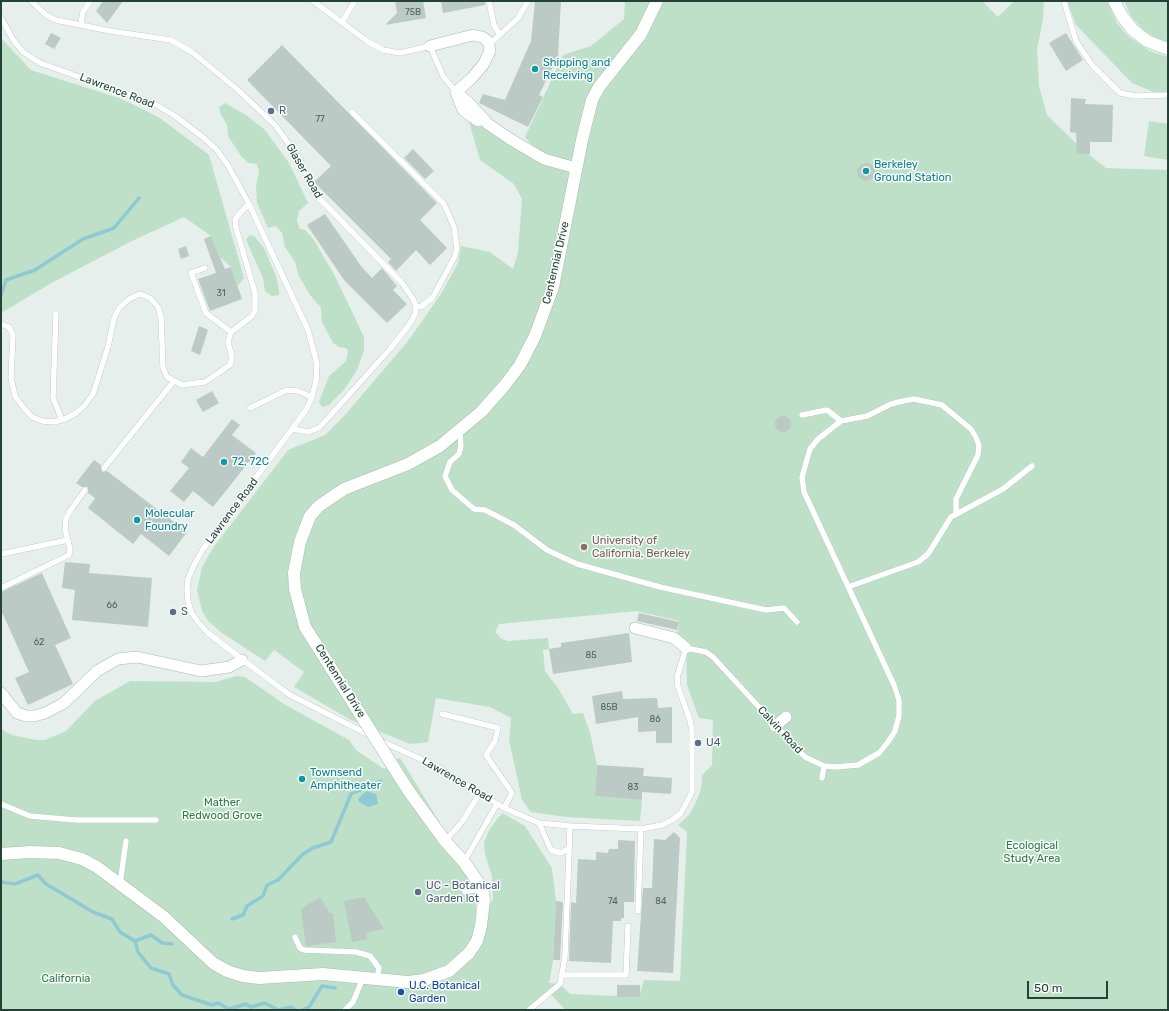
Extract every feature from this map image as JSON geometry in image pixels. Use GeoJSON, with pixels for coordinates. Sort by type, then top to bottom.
{"type":"FeatureCollection","features":[{"type":"Feature","properties":{"kind":"street","name":"Centennial Drive"},"geometry":{"type":"LineString","coordinates":[[482,888],[464,862],[445,841],[408,790],[305,626],[294,589],[294,573],[300,542],[310,516],[319,506],[344,489],[408,464],[440,446],[460,431],[481,412],[505,385],[520,365],[535,336],[553,287],[576,168],[592,100],[599,87],[641,34],[657,1]]}},
{"type":"Feature","properties":{"kind":"street"},"geometry":{"type":"LineString","coordinates":[[1114,1],[1122,16],[1133,30],[1147,41],[1168,49]]}},
{"type":"Feature","properties":{"kind":"street"},"geometry":{"type":"LineString","coordinates":[[430,46],[473,35],[485,38],[489,45],[490,51],[483,65],[471,79],[456,92],[463,110],[481,124],[488,124],[544,159],[576,168]]}},
{"type":"Feature","properties":{"kind":"street"},"geometry":{"type":"LineString","coordinates":[[635,628],[674,638],[686,648]]}},
{"type":"Feature","properties":{"kind":"street"},"geometry":{"type":"LineString","coordinates":[[1,694],[17,713],[26,716],[34,716],[45,713],[64,703],[97,671],[118,659],[143,658],[201,671],[229,667],[242,660]]}},
{"type":"Feature","properties":{"kind":"street"},"geometry":{"type":"LineString","coordinates":[[775,726],[786,717]]}},
{"type":"Feature","properties":{"kind":"street"},"geometry":{"type":"LineString","coordinates":[[1,854],[30,852],[59,853],[69,855],[97,867],[164,918],[213,963],[227,971],[260,978],[324,974],[408,982],[424,980],[449,971],[460,963],[477,941],[483,913],[484,900],[482,888]]}},
{"type":"Feature","properties":{"kind":"lane","name":"Glaser Road"},"geometry":{"type":"LineString","coordinates":[[31,1],[46,15],[56,20],[110,31],[172,40],[192,52],[238,90],[275,125],[292,146],[304,167],[314,193],[402,283],[413,299],[416,308]]}},
{"type":"Feature","properties":{"kind":"lane"},"geometry":{"type":"LineString","coordinates":[[81,24],[83,12],[90,1]]}},
{"type":"Feature","properties":{"kind":"lane"},"geometry":{"type":"LineString","coordinates":[[313,1],[367,41],[389,52],[400,53],[430,46],[443,76],[456,92]]}},
{"type":"Feature","properties":{"kind":"lane"},"geometry":{"type":"LineString","coordinates":[[342,22],[356,1]]}},
{"type":"Feature","properties":{"kind":"lane"},"geometry":{"type":"LineString","coordinates":[[489,1],[494,25],[500,35]]}},
{"type":"Feature","properties":{"kind":"lane"},"geometry":{"type":"LineString","coordinates":[[489,45],[518,18],[528,1]]}},
{"type":"Feature","properties":{"kind":"lane"},"geometry":{"type":"LineString","coordinates":[[1064,1],[1076,40],[1092,65],[1120,93],[1135,96],[1168,95]]}},
{"type":"Feature","properties":{"kind":"lane","name":"Lawrence Road"},"geometry":{"type":"LineString","coordinates":[[1,18],[14,41],[23,52],[40,63],[155,104],[198,134],[217,150],[227,164],[249,204],[308,330],[317,364],[316,381],[312,397],[294,428],[204,549],[188,579],[188,601],[198,622],[207,632],[242,660],[290,695],[354,728],[436,766],[497,804]]}},
{"type":"Feature","properties":{"kind":"lane"},"geometry":{"type":"LineString","coordinates":[[294,428],[308,432],[319,428],[390,349],[409,325],[415,315],[416,308],[422,306],[433,297],[454,258],[457,249],[454,227],[444,204],[352,112]]}},
{"type":"Feature","properties":{"kind":"lane"},"geometry":{"type":"LineString","coordinates":[[1,324],[9,327],[13,335],[12,388],[19,402],[32,417],[37,419],[54,422],[62,420],[76,413],[93,394],[108,347],[114,318],[120,308],[129,299],[140,294],[150,298],[158,307],[161,317],[163,368],[167,377],[182,385],[205,382],[227,368],[232,360],[228,342],[231,332],[252,316],[256,302],[235,220],[249,204]]}},
{"type":"Feature","properties":{"kind":"lane"},"geometry":{"type":"LineString","coordinates":[[205,268],[190,273],[206,313],[231,332]]}},
{"type":"Feature","properties":{"kind":"lane"},"geometry":{"type":"LineString","coordinates":[[56,313],[53,398],[62,420]]}},
{"type":"Feature","properties":{"kind":"lane"},"geometry":{"type":"LineString","coordinates":[[104,468],[174,381]]}},
{"type":"Feature","properties":{"kind":"lane"},"geometry":{"type":"LineString","coordinates":[[250,408],[287,390],[298,391],[312,397]]}},
{"type":"Feature","properties":{"kind":"lane","name":"Calvin Road"},"geometry":{"type":"LineString","coordinates":[[686,648],[706,652],[713,657],[805,757],[824,766],[846,767],[858,765],[879,753],[894,731],[899,716],[899,700],[894,685],[804,492],[802,477],[810,449],[818,438],[840,421],[867,416],[891,404],[914,400],[928,401],[942,405],[970,428],[976,437],[979,446],[978,455],[956,499],[956,512]]}},
{"type":"Feature","properties":{"kind":"lane"},"geometry":{"type":"LineString","coordinates":[[802,415],[828,410],[840,421]]}},
{"type":"Feature","properties":{"kind":"lane"},"geometry":{"type":"LineString","coordinates":[[460,431],[461,446],[459,454],[450,462],[445,476],[452,490],[474,508],[485,510],[514,524],[547,550],[577,564],[660,587],[766,610],[784,608],[797,622]]}},
{"type":"Feature","properties":{"kind":"lane"},"geometry":{"type":"LineString","coordinates":[[848,587],[918,562],[928,554],[948,520],[956,512],[1003,489],[1032,466]]}},
{"type":"Feature","properties":{"kind":"lane"},"geometry":{"type":"LineString","coordinates":[[1,588],[69,555],[70,548],[65,529],[66,519],[73,506],[85,490]]}},
{"type":"Feature","properties":{"kind":"lane"},"geometry":{"type":"LineString","coordinates":[[1,554],[68,540]]}},
{"type":"Feature","properties":{"kind":"lane"},"geometry":{"type":"LineString","coordinates":[[464,862],[497,804],[539,823],[570,826],[642,829],[662,825],[681,813],[692,792],[692,731],[690,720],[678,687],[677,677],[686,648]]}},
{"type":"Feature","properties":{"kind":"lane"},"geometry":{"type":"LineString","coordinates":[[442,714],[498,728],[494,741],[486,755],[512,794],[504,808]]}},
{"type":"Feature","properties":{"kind":"lane"},"geometry":{"type":"LineString","coordinates":[[822,778],[824,766]]}},
{"type":"Feature","properties":{"kind":"lane"},"geometry":{"type":"LineString","coordinates":[[445,841],[462,822],[480,794]]}},
{"type":"Feature","properties":{"kind":"lane"},"geometry":{"type":"LineString","coordinates":[[1,804],[30,816],[76,820],[156,820]]}},
{"type":"Feature","properties":{"kind":"lane"},"geometry":{"type":"LineString","coordinates":[[539,823],[551,850],[561,853],[569,848]]}},
{"type":"Feature","properties":{"kind":"lane"},"geometry":{"type":"LineString","coordinates":[[529,1010],[560,984],[565,950],[570,826]]}},
{"type":"Feature","properties":{"kind":"lane"},"geometry":{"type":"LineString","coordinates":[[638,911],[642,829]]}},
{"type":"Feature","properties":{"kind":"lane"},"geometry":{"type":"LineString","coordinates":[[120,884],[126,841]]}},
{"type":"Feature","properties":{"kind":"lane"},"geometry":{"type":"LineString","coordinates":[[465,892],[482,888]]}},
{"type":"Feature","properties":{"kind":"lane"},"geometry":{"type":"LineString","coordinates":[[561,975],[626,975],[628,926]]}},
{"type":"Feature","properties":{"kind":"lane"},"geometry":{"type":"LineString","coordinates":[[294,937],[297,944],[304,950],[356,952],[370,956],[379,968],[377,979]]}},
{"type":"Feature","properties":{"kind":"lane"},"geometry":{"type":"LineString","coordinates":[[345,1010],[353,1002],[363,978]]}},
{"type":"Feature","properties":{"kind":"green space","name":"University of California, Berkeley"},"geometry":{"type":"Polygon","coordinates":[[[625,1],[982,1],[998,17],[1014,1],[1044,1],[1043,20],[1037,49],[1039,86],[1047,115],[1083,150],[1106,168],[1168,170],[1168,1010],[565,1010],[550,993],[529,1010],[1,1010],[1,729],[12,735],[36,740],[45,740],[66,731],[95,701],[130,681],[215,682],[236,676],[245,677],[284,704],[349,740],[356,750],[384,769],[398,758],[401,759],[475,881],[476,912],[483,913],[493,900],[492,876],[485,854],[484,843],[489,830],[502,813],[525,826],[552,868],[556,901],[553,961],[549,983],[560,984],[570,994],[639,997],[644,980],[680,981],[687,832],[678,825],[689,815],[701,789],[702,775],[712,765],[713,720],[699,718],[687,685],[686,648],[674,638],[678,631],[679,621],[637,611],[499,624],[495,632],[502,639],[508,641],[548,638],[549,649],[543,650],[545,671],[558,688],[573,714],[583,713],[590,732],[597,765],[595,796],[642,800],[640,821],[566,817],[531,812],[522,800],[509,740],[511,718],[490,707],[436,698],[428,742],[410,744],[351,720],[294,687],[304,672],[274,650],[265,661],[222,633],[208,621],[202,611],[197,590],[202,567],[213,548],[288,450],[325,435],[345,415],[408,341],[441,294],[458,263],[461,246],[490,252],[513,269],[518,252],[522,199],[514,184],[480,160],[469,122],[488,124],[542,157],[525,137],[563,55],[591,46],[624,19],[625,1]]]}},
{"type":"Feature","properties":{"kind":"green space"},"geometry":{"type":"Polygon","coordinates":[[[1067,1],[1107,1],[1117,23],[1128,36],[1150,51],[1168,57],[1168,98],[1132,83],[1076,25],[1067,1]]]}},
{"type":"Feature","properties":{"kind":"green space"},"geometry":{"type":"Polygon","coordinates":[[[1124,1],[1168,1],[1168,42],[1154,37],[1142,29],[1131,16],[1124,1]]]}},
{"type":"Feature","properties":{"kind":"green space"},"geometry":{"type":"Polygon","coordinates":[[[1,38],[31,70],[119,98],[136,106],[160,118],[209,155],[244,278],[238,286],[231,267],[220,257],[211,236],[184,217],[134,240],[55,281],[1,313],[1,38]]]}},
{"type":"Feature","properties":{"kind":"green space"},"geometry":{"type":"Polygon","coordinates":[[[225,103],[246,115],[265,130],[289,163],[308,203],[299,211],[297,221],[300,229],[305,230],[314,240],[335,276],[364,337],[364,351],[357,370],[344,390],[329,405],[322,407],[319,402],[329,376],[346,361],[348,351],[346,348],[339,347],[333,343],[322,322],[321,308],[310,295],[299,276],[295,262],[285,247],[282,233],[276,226],[268,228],[257,203],[256,185],[259,173],[257,164],[248,163],[241,156],[228,136],[227,125],[220,113],[219,107],[225,103]]]}},
{"type":"Feature","properties":{"kind":"green space"},"geometry":{"type":"Polygon","coordinates":[[[1149,121],[1168,124],[1168,160],[1144,156],[1149,121]]]}},
{"type":"Feature","properties":{"kind":"green space"},"geometry":{"type":"Polygon","coordinates":[[[249,235],[254,236],[264,248],[276,276],[279,295],[272,296],[265,291],[263,278],[246,240],[249,235]]]}},
{"type":"Feature","properties":{"kind":"water"},"geometry":{"type":"Polygon","coordinates":[[[366,791],[376,794],[378,804],[368,807],[359,802],[358,799],[366,791]]]}},
{"type":"Feature","properties":{"kind":"building"},"geometry":{"type":"Polygon","coordinates":[[[103,1],[123,1],[107,23],[96,11],[103,1]]]}},
{"type":"Feature","properties":{"kind":"building"},"geometry":{"type":"Polygon","coordinates":[[[395,1],[423,1],[426,18],[385,25],[397,13],[395,1]]]}},
{"type":"Feature","properties":{"kind":"building"},"geometry":{"type":"Polygon","coordinates":[[[441,1],[485,1],[485,5],[443,13],[441,1]]]}},
{"type":"Feature","properties":{"kind":"building","name":"Shipping and Receiving"},"geometry":{"type":"Polygon","coordinates":[[[535,1],[561,1],[558,56],[539,95],[543,97],[528,127],[479,103],[483,94],[505,100],[531,41],[535,1]]]}},
{"type":"Feature","properties":{"kind":"building"},"geometry":{"type":"Polygon","coordinates":[[[51,33],[61,38],[54,49],[45,44],[51,33]]]}},
{"type":"Feature","properties":{"kind":"building"},"geometry":{"type":"Polygon","coordinates":[[[1066,33],[1083,60],[1066,71],[1049,43],[1066,33]]]}},
{"type":"Feature","properties":{"kind":"building"},"geometry":{"type":"Polygon","coordinates":[[[282,45],[437,203],[420,220],[447,248],[430,265],[416,250],[396,271],[388,262],[391,259],[314,182],[331,166],[247,80],[282,45]]]}},
{"type":"Feature","properties":{"kind":"building"},"geometry":{"type":"Polygon","coordinates":[[[1071,98],[1086,99],[1085,104],[1113,105],[1112,142],[1090,142],[1090,154],[1077,154],[1076,133],[1070,132],[1071,98]]]}},
{"type":"Feature","properties":{"kind":"building"},"geometry":{"type":"Polygon","coordinates":[[[413,149],[434,171],[425,179],[404,158],[413,149]]]}},
{"type":"Feature","properties":{"kind":"building","name":"Berkeley Ground Station"},"geometry":{"type":"Polygon","coordinates":[[[866,163],[872,166],[875,172],[872,178],[866,181],[860,178],[857,172],[860,166],[866,163]]]}},
{"type":"Feature","properties":{"kind":"building"},"geometry":{"type":"Polygon","coordinates":[[[325,214],[361,266],[372,278],[382,268],[397,286],[393,290],[407,304],[387,323],[344,280],[307,225],[325,214]]]}},
{"type":"Feature","properties":{"kind":"building"},"geometry":{"type":"Polygon","coordinates":[[[211,236],[225,269],[231,267],[242,299],[210,311],[198,279],[216,273],[204,239],[211,236]]]}},
{"type":"Feature","properties":{"kind":"building"},"geometry":{"type":"Polygon","coordinates":[[[186,246],[189,256],[181,259],[178,249],[186,246]]]}},
{"type":"Feature","properties":{"kind":"building"},"geometry":{"type":"Polygon","coordinates":[[[199,326],[208,330],[200,355],[191,351],[199,326]]]}},
{"type":"Feature","properties":{"kind":"building"},"geometry":{"type":"Polygon","coordinates":[[[212,391],[219,403],[203,412],[196,400],[212,391]]]}},
{"type":"Feature","properties":{"kind":"building"},"geometry":{"type":"Polygon","coordinates":[[[780,416],[786,416],[791,421],[789,430],[786,432],[780,432],[775,427],[775,421],[780,416]]]}},
{"type":"Feature","properties":{"kind":"building","name":"72, 72C"},"geometry":{"type":"Polygon","coordinates":[[[232,419],[240,425],[232,435],[256,453],[213,507],[193,491],[184,502],[170,491],[189,468],[181,462],[191,448],[203,457],[232,419]]]}},
{"type":"Feature","properties":{"kind":"building","name":"Molecular Foundry"},"geometry":{"type":"Polygon","coordinates":[[[94,460],[101,465],[102,472],[107,471],[187,532],[169,556],[141,534],[133,544],[88,508],[95,498],[88,493],[88,487],[82,487],[76,483],[94,460]]]}},
{"type":"Feature","properties":{"kind":"building"},"geometry":{"type":"Polygon","coordinates":[[[65,562],[90,564],[89,573],[152,578],[148,627],[72,620],[75,590],[62,588],[65,562]]]}},
{"type":"Feature","properties":{"kind":"building"},"geometry":{"type":"Polygon","coordinates":[[[42,573],[71,638],[55,645],[73,684],[28,705],[15,678],[29,672],[1,610],[1,592],[42,573]]]}},
{"type":"Feature","properties":{"kind":"building"},"geometry":{"type":"Polygon","coordinates":[[[639,613],[679,622],[677,630],[637,621],[639,613]]]}},
{"type":"Feature","properties":{"kind":"building"},"geometry":{"type":"Polygon","coordinates":[[[629,633],[632,662],[553,674],[549,649],[561,647],[561,643],[629,633]]]}},
{"type":"Feature","properties":{"kind":"building"},"geometry":{"type":"Polygon","coordinates":[[[622,691],[623,699],[657,698],[658,708],[672,707],[672,743],[656,743],[656,731],[638,732],[638,717],[596,724],[592,696],[622,691]]]}},
{"type":"Feature","properties":{"kind":"building"},"geometry":{"type":"Polygon","coordinates":[[[597,765],[644,768],[643,776],[672,778],[671,794],[642,792],[642,800],[595,796],[597,765]]]}},
{"type":"Feature","properties":{"kind":"building"},"geometry":{"type":"Polygon","coordinates":[[[674,832],[680,838],[673,973],[637,971],[643,888],[652,888],[654,839],[665,840],[674,832]]]}},
{"type":"Feature","properties":{"kind":"building"},"geometry":{"type":"Polygon","coordinates":[[[618,840],[635,841],[634,902],[624,902],[624,918],[621,918],[621,921],[613,921],[611,963],[569,961],[571,902],[576,903],[578,859],[596,860],[596,852],[608,853],[609,849],[618,849],[618,840]]]}},
{"type":"Feature","properties":{"kind":"building"},"geometry":{"type":"Polygon","coordinates":[[[320,897],[330,914],[333,913],[336,942],[306,946],[301,909],[320,897]]]}},
{"type":"Feature","properties":{"kind":"building"},"geometry":{"type":"Polygon","coordinates":[[[364,897],[384,929],[366,933],[367,939],[352,942],[344,901],[364,897]]]}},
{"type":"Feature","properties":{"kind":"building"},"geometry":{"type":"Polygon","coordinates":[[[556,901],[563,902],[560,960],[553,960],[556,901]]]}},
{"type":"Feature","properties":{"kind":"building"},"geometry":{"type":"Polygon","coordinates":[[[617,985],[640,985],[640,997],[617,997],[617,985]]]}},
{"type":"Feature","properties":{"kind":"waterway"},"geometry":{"type":"LineString","coordinates":[[1,295],[6,280],[35,270],[83,239],[114,228],[139,198]]}},
{"type":"Feature","properties":{"kind":"waterway"},"geometry":{"type":"LineString","coordinates":[[232,919],[243,915],[247,906],[263,896],[267,885],[278,880],[303,854],[313,848],[331,842],[351,794],[381,781]]}},
{"type":"Feature","properties":{"kind":"waterway"},"geometry":{"type":"LineString","coordinates":[[1,882],[15,884],[38,875],[46,884],[93,912],[112,919],[120,932],[135,941],[138,952],[151,968],[169,974],[173,985],[182,995],[212,1005],[218,1003],[229,1009],[246,1004],[251,1007],[265,1003],[278,1010]]}},
{"type":"Feature","properties":{"kind":"waterway"},"geometry":{"type":"LineString","coordinates":[[135,941],[151,935],[162,943],[172,944]]}},
{"type":"Feature","properties":{"kind":"waterway"},"geometry":{"type":"LineString","coordinates":[[302,1010],[309,1007],[322,986],[335,988]]}},
{"type":"Feature","properties":{"kind":"waterway"},"geometry":{"type":"LineString","coordinates":[[279,1010],[291,1007],[295,1010]]}},
{"type":"Feature","properties":{"kind":"place","name":"Shipping and Receiving"},"geometry":{"type":"Point","coordinates":[535,69]}},
{"type":"Feature","properties":{"kind":"place","name":"R"},"geometry":{"type":"Point","coordinates":[271,111]}},
{"type":"Feature","properties":{"kind":"place","name":"Berkeley Ground Station"},"geometry":{"type":"Point","coordinates":[866,171]}},
{"type":"Feature","properties":{"kind":"place","name":"72, 72C"},"geometry":{"type":"Point","coordinates":[224,462]}},
{"type":"Feature","properties":{"kind":"place","name":"Molecular Foundry"},"geometry":{"type":"Point","coordinates":[137,520]}},
{"type":"Feature","properties":{"kind":"place","name":"University of California, Berkeley"},"geometry":{"type":"Point","coordinates":[584,547]}},
{"type":"Feature","properties":{"kind":"place","name":"S"},"geometry":{"type":"Point","coordinates":[173,612]}},
{"type":"Feature","properties":{"kind":"place","name":"U4"},"geometry":{"type":"Point","coordinates":[698,743]}},
{"type":"Feature","properties":{"kind":"place","name":"Townsend Amphitheater"},"geometry":{"type":"Point","coordinates":[302,779]}},
{"type":"Feature","properties":{"kind":"place","name":"UC - Botanical Garden lot"},"geometry":{"type":"Point","coordinates":[418,892]}},
{"type":"Feature","properties":{"kind":"place","name":"U.C. Botanical Garden"},"geometry":{"type":"Point","coordinates":[401,992]}},
{"type":"Feature","properties":{"kind":"park label","name":"Mather Redwood Grove"},"geometry":{"type":"Point","coordinates":[222,809]}},
{"type":"Feature","properties":{"kind":"park label","name":"Ecological Study Area"},"geometry":{"type":"Point","coordinates":[1032,852]}},
{"type":"Feature","properties":{"kind":"park label","name":"California"},"geometry":{"type":"Point","coordinates":[66,979]}}]}
